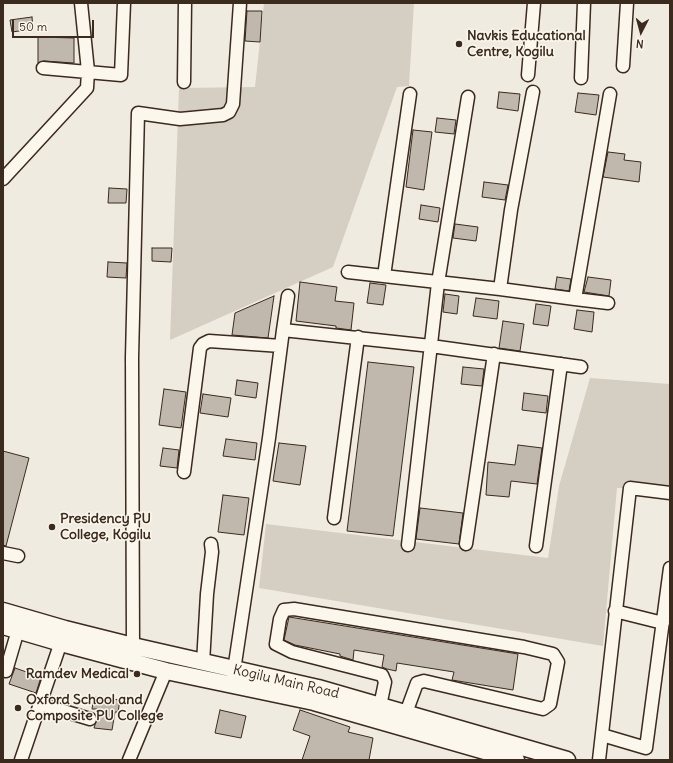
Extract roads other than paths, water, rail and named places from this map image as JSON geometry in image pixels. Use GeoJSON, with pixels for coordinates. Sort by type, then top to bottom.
{"type":"FeatureCollection","features":[{"type":"Feature","properties":{"kind":"main road","name":"Kogilu Main Road"},"geometry":{"type":"LineString","coordinates":[[3,610],[63,636],[166,671],[233,677],[318,688],[567,760]]}},
{"type":"Feature","properties":{"kind":"main road","name":"Kogilu Main Road"},"geometry":{"type":"LineString","coordinates":[[3,626],[18,630],[133,646],[203,663],[233,677],[516,760]]}},
{"type":"Feature","properties":{"kind":"street"},"geometry":{"type":"LineString","coordinates":[[3,179],[87,88],[88,70],[81,3]]}},
{"type":"Feature","properties":{"kind":"street"},"geometry":{"type":"LineString","coordinates":[[43,68],[88,70],[122,75],[124,3]]}},
{"type":"Feature","properties":{"kind":"street"},"geometry":{"type":"LineString","coordinates":[[184,3],[184,82]]}},
{"type":"Feature","properties":{"kind":"street"},"geometry":{"type":"LineString","coordinates":[[133,646],[132,357],[138,113],[180,119],[223,115],[229,112],[233,104],[240,3]]}},
{"type":"Feature","properties":{"kind":"street"},"geometry":{"type":"LineString","coordinates":[[528,75],[534,3]]}},
{"type":"Feature","properties":{"kind":"street"},"geometry":{"type":"LineString","coordinates":[[581,78],[584,3]]}},
{"type":"Feature","properties":{"kind":"street"},"geometry":{"type":"LineString","coordinates":[[623,66],[627,3]]}},
{"type":"Feature","properties":{"kind":"street"},"geometry":{"type":"LineString","coordinates":[[500,289],[511,210],[533,92]]}},
{"type":"Feature","properties":{"kind":"street"},"geometry":{"type":"LineString","coordinates":[[384,276],[410,94]]}},
{"type":"Feature","properties":{"kind":"street"},"geometry":{"type":"LineString","coordinates":[[575,299],[610,94]]}},
{"type":"Feature","properties":{"kind":"street"},"geometry":{"type":"LineString","coordinates":[[408,545],[438,283],[468,97]]}},
{"type":"Feature","properties":{"kind":"street"},"geometry":{"type":"LineString","coordinates":[[348,272],[608,303]]}},
{"type":"Feature","properties":{"kind":"street"},"geometry":{"type":"LineString","coordinates":[[233,677],[282,346],[288,296]]}},
{"type":"Feature","properties":{"kind":"street"},"geometry":{"type":"LineString","coordinates":[[283,330],[431,346],[581,367]]}},
{"type":"Feature","properties":{"kind":"street"},"geometry":{"type":"LineString","coordinates":[[334,518],[358,337]]}},
{"type":"Feature","properties":{"kind":"street"},"geometry":{"type":"LineString","coordinates":[[184,472],[200,348],[209,342],[282,346]]}},
{"type":"Feature","properties":{"kind":"street"},"geometry":{"type":"LineString","coordinates":[[466,544],[494,354]]}},
{"type":"Feature","properties":{"kind":"street"},"geometry":{"type":"LineString","coordinates":[[536,546],[561,364]]}},
{"type":"Feature","properties":{"kind":"street"},"geometry":{"type":"LineString","coordinates":[[599,760],[630,488],[670,493]]}},
{"type":"Feature","properties":{"kind":"street"},"geometry":{"type":"LineString","coordinates":[[203,663],[207,594],[212,552],[211,544]]}},
{"type":"Feature","properties":{"kind":"street"},"geometry":{"type":"LineString","coordinates":[[3,553],[18,556]]}},
{"type":"Feature","properties":{"kind":"street"},"geometry":{"type":"LineString","coordinates":[[602,735],[646,748],[670,568]]}},
{"type":"Feature","properties":{"kind":"street"},"geometry":{"type":"LineString","coordinates":[[380,706],[386,682],[382,675],[292,652],[276,644],[280,619],[284,610],[294,608],[524,647],[553,654],[558,662],[550,704],[543,709],[424,681],[417,683],[406,713]]}},
{"type":"Feature","properties":{"kind":"street"},"geometry":{"type":"LineString","coordinates":[[615,611],[663,623]]}},
{"type":"Feature","properties":{"kind":"street"},"geometry":{"type":"LineString","coordinates":[[6,671],[18,630]]}},
{"type":"Feature","properties":{"kind":"street"},"geometry":{"type":"LineString","coordinates":[[21,760],[63,636]]}},
{"type":"Feature","properties":{"kind":"street"},"geometry":{"type":"LineString","coordinates":[[129,760],[166,671]]}},
{"type":"Feature","properties":{"kind":"street"},"geometry":{"type":"LineString","coordinates":[[40,704],[90,719]]}},
{"type":"Feature","properties":{"kind":"place","name":"Navkis Educational Centre, Kogilu"},"geometry":{"type":"Point","coordinates":[459,44]}},
{"type":"Feature","properties":{"kind":"place","name":"Presidency PU College, Kogilu"},"geometry":{"type":"Point","coordinates":[52,527]}},
{"type":"Feature","properties":{"kind":"place","name":"Ramdev Medical"},"geometry":{"type":"Point","coordinates":[137,674]}},
{"type":"Feature","properties":{"kind":"place","name":"Oxford School and Composite PU College"},"geometry":{"type":"Point","coordinates":[18,708]}}]}
